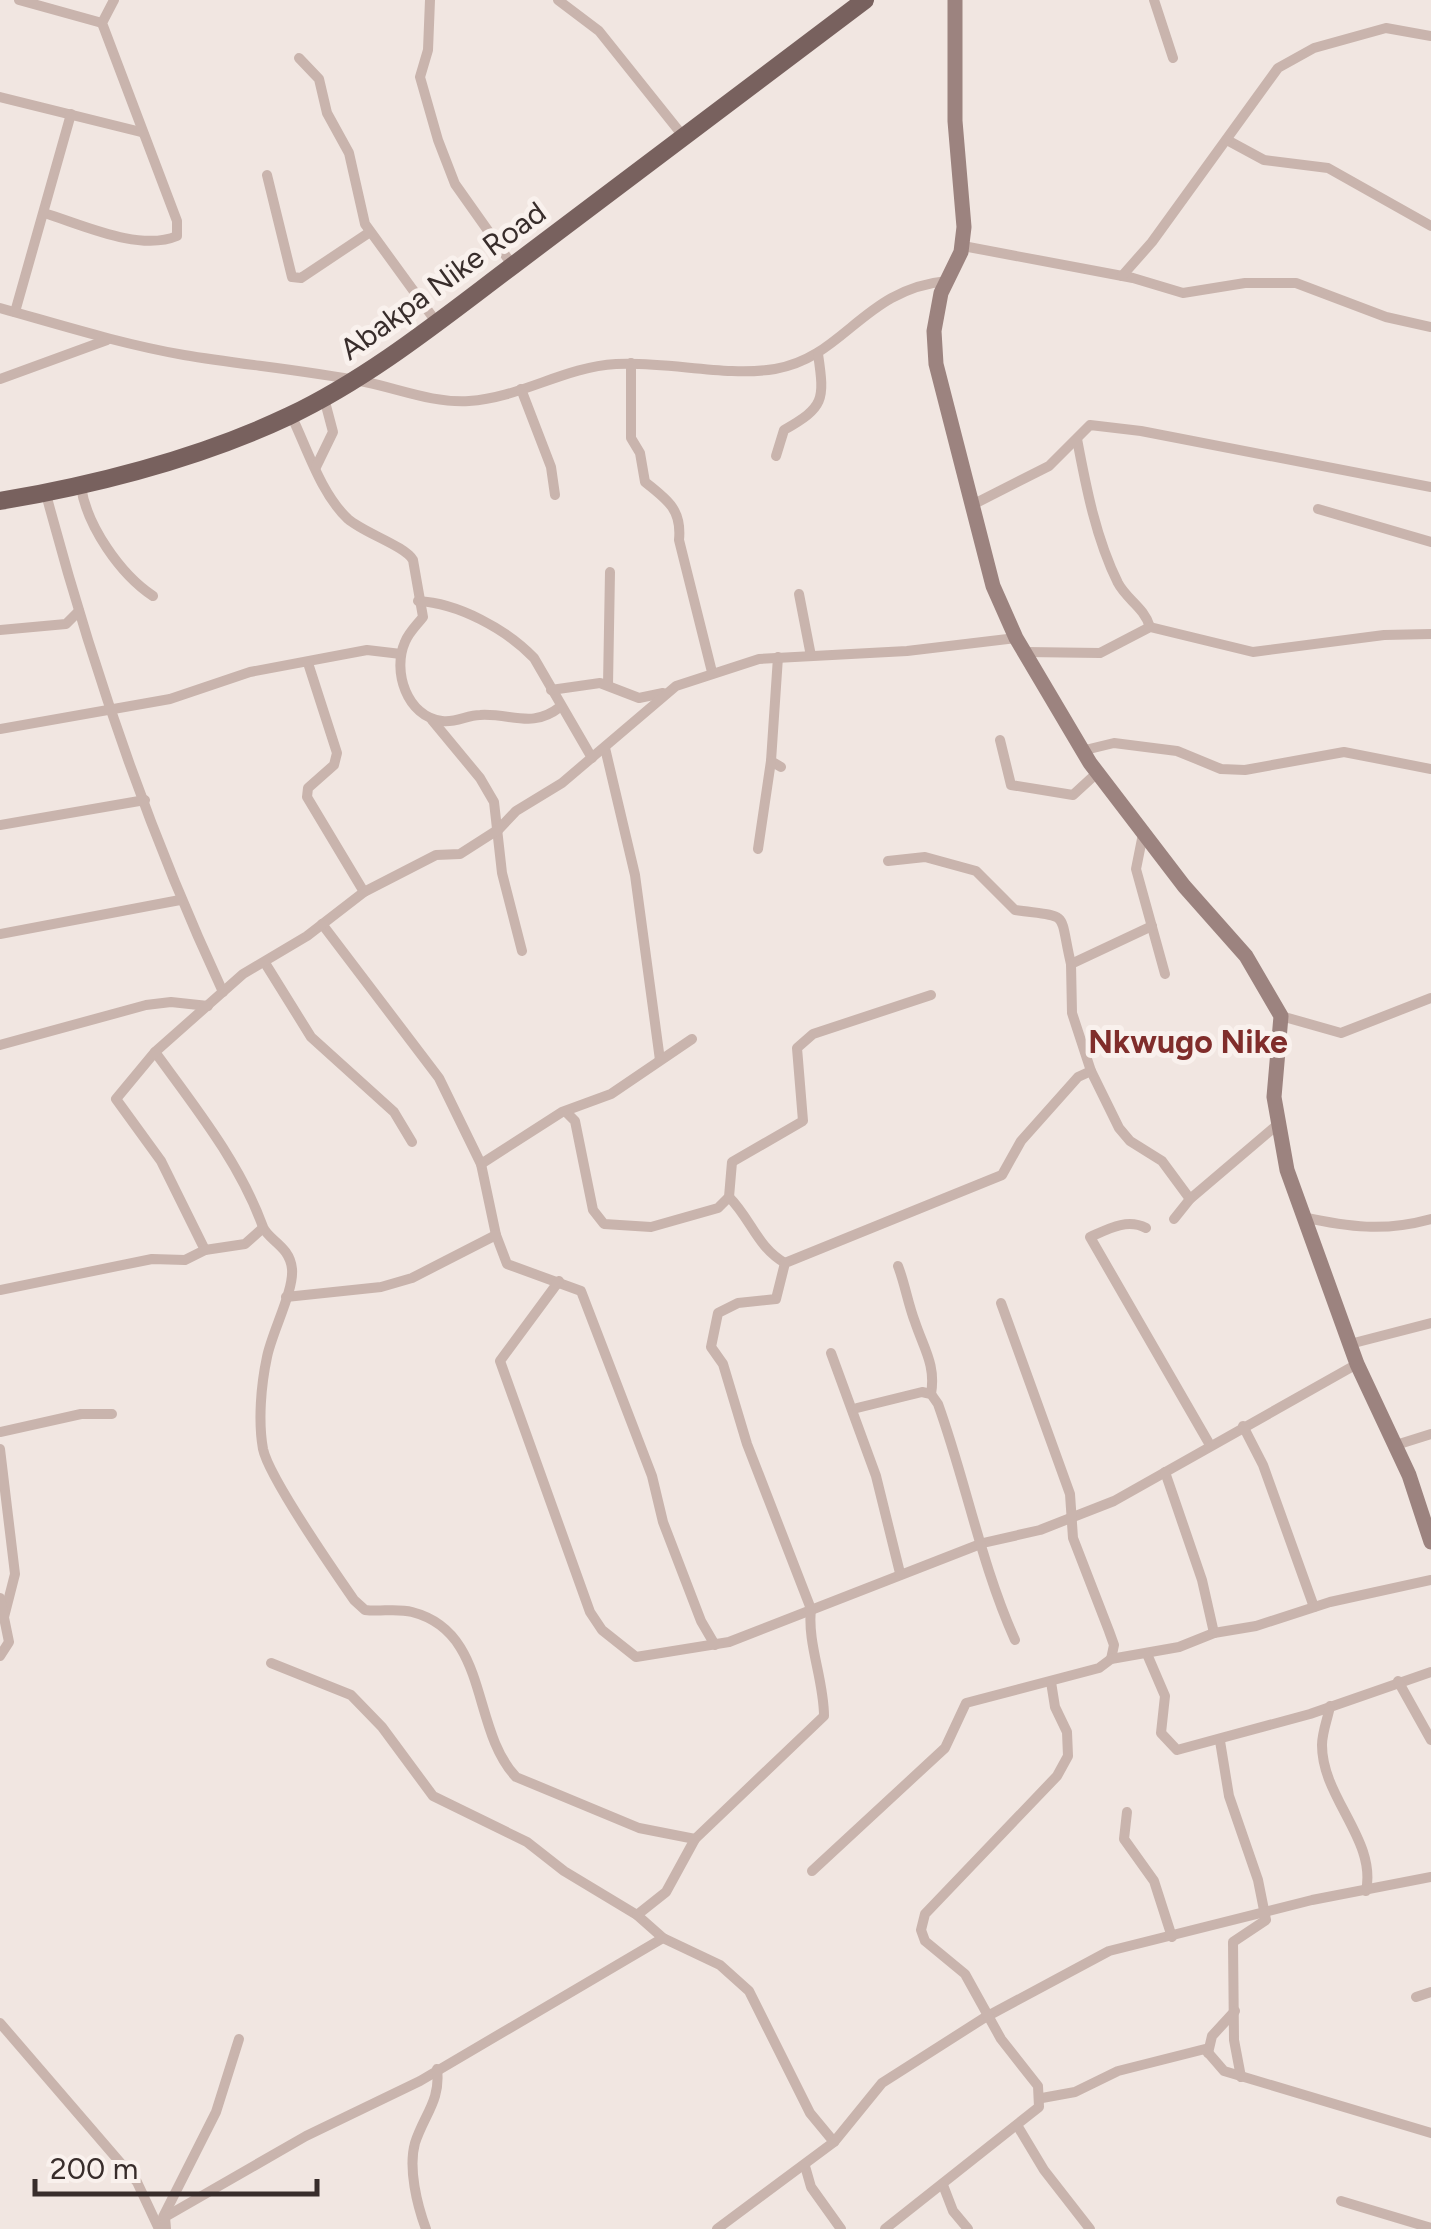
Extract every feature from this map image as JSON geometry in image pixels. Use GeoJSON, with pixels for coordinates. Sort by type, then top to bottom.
{"type":"FeatureCollection","features":[{"type":"Feature","properties":{"kind":"main road","name":"Abakpa Nike Road"},"geometry":{"type":"LineString","coordinates":[[0,501],[81,487],[192,454],[292,415],[354,380],[437,323],[866,0]]}},
{"type":"Feature","properties":{"kind":"street"},"geometry":{"type":"LineString","coordinates":[[19,0],[102,22]]}},
{"type":"Feature","properties":{"kind":"street"},"geometry":{"type":"LineString","coordinates":[[44,213],[113,234],[160,240],[177,236],[177,221],[102,22],[114,0]]}},
{"type":"Feature","properties":{"kind":"street"},"geometry":{"type":"LineString","coordinates":[[430,0],[428,50],[420,78],[430,116],[455,184],[513,266]]}},
{"type":"Feature","properties":{"kind":"street"},"geometry":{"type":"LineString","coordinates":[[558,0],[599,31],[683,136]]}},
{"type":"Feature","properties":{"kind":"street"},"geometry":{"type":"LineString","coordinates":[[956,0],[954,121],[963,246],[946,281],[935,322],[936,364],[1000,606],[1081,750],[1143,834],[1246,956],[1280,1016],[1274,1097],[1302,1217],[1357,1364],[1396,1446],[1431,1542]]}},
{"type":"Feature","properties":{"kind":"street"},"geometry":{"type":"LineString","coordinates":[[1154,0],[1174,58]]}},
{"type":"Feature","properties":{"kind":"street"},"geometry":{"type":"LineString","coordinates":[[1122,276],[1152,242],[1267,80],[1292,58],[1386,28],[1431,36]]}},
{"type":"Feature","properties":{"kind":"street"},"geometry":{"type":"LineString","coordinates":[[300,58],[319,80],[327,113],[349,153],[362,218],[437,323]]}},
{"type":"Feature","properties":{"kind":"street"},"geometry":{"type":"LineString","coordinates":[[0,97],[141,132]]}},
{"type":"Feature","properties":{"kind":"street"},"geometry":{"type":"LineString","coordinates":[[14,312],[72,114]]}},
{"type":"Feature","properties":{"kind":"street"},"geometry":{"type":"LineString","coordinates":[[1227,140],[1264,160],[1328,168],[1431,226]]}},
{"type":"Feature","properties":{"kind":"street"},"geometry":{"type":"LineString","coordinates":[[267,174],[292,277],[301,278],[370,232]]}},
{"type":"Feature","properties":{"kind":"street"},"geometry":{"type":"LineString","coordinates":[[963,246],[1194,294],[1245,283],[1282,281],[1311,287],[1404,323],[1431,327]]}},
{"type":"Feature","properties":{"kind":"street"},"geometry":{"type":"LineString","coordinates":[[0,308],[108,339],[354,380],[448,401],[483,399],[598,366],[631,363],[754,372],[818,354],[851,322],[890,297],[946,281]]}},
{"type":"Feature","properties":{"kind":"street"},"geometry":{"type":"LineString","coordinates":[[0,378],[108,339]]}},
{"type":"Feature","properties":{"kind":"street"},"geometry":{"type":"LineString","coordinates":[[776,456],[784,430],[812,415],[820,404],[818,354]]}},
{"type":"Feature","properties":{"kind":"street"},"geometry":{"type":"LineString","coordinates":[[631,363],[631,438],[640,453],[645,482],[672,503],[681,520],[679,540],[712,672]]}},
{"type":"Feature","properties":{"kind":"street"},"geometry":{"type":"LineString","coordinates":[[521,390],[551,467],[555,495]]}},
{"type":"Feature","properties":{"kind":"street"},"geometry":{"type":"LineString","coordinates":[[316,467],[334,432],[324,397]]}},
{"type":"Feature","properties":{"kind":"street"},"geometry":{"type":"LineString","coordinates":[[292,415],[316,467],[348,518],[388,545],[410,554],[424,617],[408,635],[401,654],[401,677],[410,698],[480,778],[494,802],[502,874],[522,951]]}},
{"type":"Feature","properties":{"kind":"street"},"geometry":{"type":"LineString","coordinates":[[974,504],[1049,466],[1090,426],[1141,431],[1431,487]]}},
{"type":"Feature","properties":{"kind":"street"},"geometry":{"type":"LineString","coordinates":[[1076,439],[1107,559],[1120,588],[1140,607],[1150,627]]}},
{"type":"Feature","properties":{"kind":"street"},"geometry":{"type":"LineString","coordinates":[[81,487],[92,525],[123,568],[153,596]]}},
{"type":"Feature","properties":{"kind":"street"},"geometry":{"type":"LineString","coordinates":[[46,494],[109,708],[180,900],[223,992]]}},
{"type":"Feature","properties":{"kind":"street"},"geometry":{"type":"LineString","coordinates":[[1318,509],[1431,542]]}},
{"type":"Feature","properties":{"kind":"street"},"geometry":{"type":"LineString","coordinates":[[608,685],[610,572]]}},
{"type":"Feature","properties":{"kind":"street"},"geometry":{"type":"LineString","coordinates":[[800,594],[811,656]]}},
{"type":"Feature","properties":{"kind":"street"},"geometry":{"type":"LineString","coordinates":[[418,601],[443,602],[506,633],[534,658],[592,758]]}},
{"type":"Feature","properties":{"kind":"street"},"geometry":{"type":"LineString","coordinates":[[0,630],[66,624],[79,611]]}},
{"type":"Feature","properties":{"kind":"street"},"geometry":{"type":"LineString","coordinates":[[1026,652],[1100,653],[1150,627],[1254,652],[1384,635],[1431,634]]}},
{"type":"Feature","properties":{"kind":"street"},"geometry":{"type":"LineString","coordinates":[[552,690],[608,685],[639,698],[664,693],[712,672],[778,657],[907,651],[1016,638]]}},
{"type":"Feature","properties":{"kind":"street"},"geometry":{"type":"LineString","coordinates":[[0,729],[170,699],[250,672],[366,650],[401,654]]}},
{"type":"Feature","properties":{"kind":"street"},"geometry":{"type":"LineString","coordinates":[[758,849],[776,764],[778,657]]}},
{"type":"Feature","properties":{"kind":"street"},"geometry":{"type":"LineString","coordinates":[[308,663],[336,753],[334,765],[308,788],[307,797],[364,892]]}},
{"type":"Feature","properties":{"kind":"street"},"geometry":{"type":"LineString","coordinates":[[205,1250],[160,1161],[116,1099],[155,1052],[243,974],[265,963],[364,892],[436,855],[460,854],[499,829],[516,811],[562,783],[605,748],[664,693]]}},
{"type":"Feature","properties":{"kind":"street"},"geometry":{"type":"LineString","coordinates":[[432,719],[446,722],[481,714],[527,722],[544,718],[560,707]]}},
{"type":"Feature","properties":{"kind":"street"},"geometry":{"type":"LineString","coordinates":[[1000,740],[1011,785],[1073,795],[1097,773]]}},
{"type":"Feature","properties":{"kind":"street"},"geometry":{"type":"LineString","coordinates":[[1081,750],[1114,743],[1177,752],[1230,770],[1344,752],[1431,769]]}},
{"type":"Feature","properties":{"kind":"street"},"geometry":{"type":"LineString","coordinates":[[605,748],[636,875],[660,1060]]}},
{"type":"Feature","properties":{"kind":"street"},"geometry":{"type":"LineString","coordinates":[[0,825],[145,800]]}},
{"type":"Feature","properties":{"kind":"street"},"geometry":{"type":"LineString","coordinates":[[1143,834],[1136,869],[1165,974]]}},
{"type":"Feature","properties":{"kind":"street"},"geometry":{"type":"LineString","coordinates":[[888,861],[924,857],[976,871],[1015,910],[1050,912],[1060,918],[1066,931],[1072,1013],[1090,1071],[1123,1136],[1162,1161],[1190,1199]]}},
{"type":"Feature","properties":{"kind":"street"},"geometry":{"type":"LineString","coordinates":[[0,934],[180,900]]}},
{"type":"Feature","properties":{"kind":"street"},"geometry":{"type":"LineString","coordinates":[[322,924],[427,1058],[481,1164],[496,1235],[512,1268],[575,1286],[584,1297],[652,1476],[663,1522],[701,1621],[715,1645]]}},
{"type":"Feature","properties":{"kind":"street"},"geometry":{"type":"LineString","coordinates":[[1070,964],[1152,926]]}},
{"type":"Feature","properties":{"kind":"street"},"geometry":{"type":"LineString","coordinates":[[265,963],[311,1037],[394,1112],[412,1142]]}},
{"type":"Feature","properties":{"kind":"street"},"geometry":{"type":"LineString","coordinates":[[566,1112],[575,1121],[593,1210],[604,1224],[651,1227],[718,1208],[729,1198],[732,1162],[803,1120],[798,1048],[813,1034],[930,996]]}},
{"type":"Feature","properties":{"kind":"street"},"geometry":{"type":"LineString","coordinates":[[1280,1016],[1341,1033],[1431,998]]}},
{"type":"Feature","properties":{"kind":"street"},"geometry":{"type":"LineString","coordinates":[[0,1045],[146,1004],[210,1006]]}},
{"type":"Feature","properties":{"kind":"street"},"geometry":{"type":"LineString","coordinates":[[481,1164],[566,1112],[611,1094],[692,1039]]}},
{"type":"Feature","properties":{"kind":"street"},"geometry":{"type":"LineString","coordinates":[[155,1052],[204,1117],[257,1204],[263,1228],[278,1239],[290,1258],[293,1273],[275,1322],[264,1372],[264,1451],[354,1600],[365,1610],[413,1612],[450,1633],[470,1660],[486,1718],[516,1777],[639,1828],[695,1840]]}},
{"type":"Feature","properties":{"kind":"street"},"geometry":{"type":"LineString","coordinates":[[785,1263],[1002,1176],[1021,1141],[1078,1077],[1090,1071]]}},
{"type":"Feature","properties":{"kind":"street"},"geometry":{"type":"LineString","coordinates":[[1174,1218],[1190,1199],[1278,1125]]}},
{"type":"Feature","properties":{"kind":"street"},"geometry":{"type":"LineString","coordinates":[[729,1198],[742,1210],[762,1245],[785,1263]]}},
{"type":"Feature","properties":{"kind":"street"},"geometry":{"type":"LineString","coordinates":[[1302,1217],[1362,1230],[1394,1229],[1431,1219]]}},
{"type":"Feature","properties":{"kind":"street"},"geometry":{"type":"LineString","coordinates":[[1146,1228],[1138,1223],[1119,1225],[1090,1238],[1210,1445]]}},
{"type":"Feature","properties":{"kind":"street"},"geometry":{"type":"LineString","coordinates":[[0,1290],[152,1258],[184,1260],[205,1250],[246,1244],[263,1228]]}},
{"type":"Feature","properties":{"kind":"street"},"geometry":{"type":"LineString","coordinates":[[286,1297],[380,1287],[412,1278],[496,1235]]}},
{"type":"Feature","properties":{"kind":"street"},"geometry":{"type":"LineString","coordinates":[[637,1915],[666,1892],[695,1840],[824,1716],[810,1627],[812,1609],[746,1444],[723,1364],[711,1347],[718,1312],[738,1302],[776,1298],[785,1263]]}},
{"type":"Feature","properties":{"kind":"street"},"geometry":{"type":"LineString","coordinates":[[898,1266],[932,1363],[931,1394],[983,1542],[986,1568],[1015,1640]]}},
{"type":"Feature","properties":{"kind":"street"},"geometry":{"type":"LineString","coordinates":[[559,1282],[500,1361],[590,1612],[602,1630],[636,1657],[715,1645],[983,1542],[1027,1534],[1114,1501],[1357,1364]]}},
{"type":"Feature","properties":{"kind":"street"},"geometry":{"type":"LineString","coordinates":[[1001,1303],[1070,1494],[1068,1518],[1114,1645],[1111,1659]]}},
{"type":"Feature","properties":{"kind":"street"},"geometry":{"type":"LineString","coordinates":[[1350,1344],[1431,1323]]}},
{"type":"Feature","properties":{"kind":"street"},"geometry":{"type":"LineString","coordinates":[[831,1353],[876,1476],[900,1573]]}},
{"type":"Feature","properties":{"kind":"street"},"geometry":{"type":"LineString","coordinates":[[858,1408],[931,1394]]}},
{"type":"Feature","properties":{"kind":"street"},"geometry":{"type":"LineString","coordinates":[[0,1432],[81,1414],[112,1414]]}},
{"type":"Feature","properties":{"kind":"street"},"geometry":{"type":"LineString","coordinates":[[1243,1426],[1263,1465],[1314,1607]]}},
{"type":"Feature","properties":{"kind":"street"},"geometry":{"type":"LineString","coordinates":[[1396,1446],[1431,1434]]}},
{"type":"Feature","properties":{"kind":"street"},"geometry":{"type":"LineString","coordinates":[[0,1449],[15,1574],[4,1617]]}},
{"type":"Feature","properties":{"kind":"street"},"geometry":{"type":"LineString","coordinates":[[1165,1472],[1202,1580],[1214,1632]]}},
{"type":"Feature","properties":{"kind":"street"},"geometry":{"type":"LineString","coordinates":[[812,1871],[945,1748],[966,1703],[1099,1668],[1111,1659],[1147,1654],[1214,1632],[1256,1626],[1405,1582],[1431,1580]]}},
{"type":"Feature","properties":{"kind":"street"},"geometry":{"type":"LineString","coordinates":[[0,1598],[9,1642],[0,1656]]}},
{"type":"Feature","properties":{"kind":"street"},"geometry":{"type":"LineString","coordinates":[[1147,1654],[1165,1696],[1162,1733],[1177,1750],[1189,1750],[1431,1672]]}},
{"type":"Feature","properties":{"kind":"street"},"geometry":{"type":"LineString","coordinates":[[271,1664],[351,1696],[382,1726],[433,1796],[527,1842],[564,1871],[637,1915],[663,1938],[720,1965],[749,1992],[810,2113],[834,2142]]}},
{"type":"Feature","properties":{"kind":"street"},"geometry":{"type":"LineString","coordinates":[[1398,1681],[1431,1740]]}},
{"type":"Feature","properties":{"kind":"street"},"geometry":{"type":"LineString","coordinates":[[885,2229],[1039,2107],[1042,2098],[1038,2086],[1001,2039],[965,1974],[925,1941],[921,1930],[925,1914],[1043,1792],[1068,1756],[1067,1732],[1055,1707],[1052,1682]]}},
{"type":"Feature","properties":{"kind":"street"},"geometry":{"type":"LineString","coordinates":[[1330,1706],[1322,1744],[1344,1817],[1364,1851],[1370,1872],[1366,1891]]}},
{"type":"Feature","properties":{"kind":"street"},"geometry":{"type":"LineString","coordinates":[[1220,1740],[1229,1796],[1258,1880],[1266,1920],[1232,1942],[1235,2056],[1241,2077]]}},
{"type":"Feature","properties":{"kind":"street"},"geometry":{"type":"LineString","coordinates":[[1127,1812],[1124,1839],[1154,1881],[1172,1937]]}},
{"type":"Feature","properties":{"kind":"street"},"geometry":{"type":"LineString","coordinates":[[721,2228],[834,2142],[882,2083],[990,2014],[1109,1951],[1265,1912],[1431,1878]]}},
{"type":"Feature","properties":{"kind":"street"},"geometry":{"type":"LineString","coordinates":[[157,2227],[165,2218],[306,2136],[437,2069],[608,1974],[663,1938]]}},
{"type":"Feature","properties":{"kind":"street"},"geometry":{"type":"LineString","coordinates":[[1416,1998],[1431,1992]]}},
{"type":"Feature","properties":{"kind":"street"},"geometry":{"type":"LineString","coordinates":[[1208,2053],[1212,2036],[1235,2012]]}},
{"type":"Feature","properties":{"kind":"street"},"geometry":{"type":"LineString","coordinates":[[0,2023],[138,2182],[157,2227]]}},
{"type":"Feature","properties":{"kind":"street"},"geometry":{"type":"LineString","coordinates":[[157,2227],[216,2112],[240,2039]]}},
{"type":"Feature","properties":{"kind":"street"},"geometry":{"type":"LineString","coordinates":[[1042,2098],[1075,2092],[1118,2071],[1205,2049],[1224,2071],[1431,2133]]}},
{"type":"Feature","properties":{"kind":"street"},"geometry":{"type":"LineString","coordinates":[[426,2229],[411,2165],[416,2141],[440,2089],[437,2069]]}},
{"type":"Feature","properties":{"kind":"street"},"geometry":{"type":"LineString","coordinates":[[1017,2125],[1044,2170],[1090,2229]]}},
{"type":"Feature","properties":{"kind":"street"},"geometry":{"type":"LineString","coordinates":[[805,2166],[811,2187],[841,2229]]}},
{"type":"Feature","properties":{"kind":"street"},"geometry":{"type":"LineString","coordinates":[[943,2185],[953,2211],[968,2229]]}},
{"type":"Feature","properties":{"kind":"street"},"geometry":{"type":"LineString","coordinates":[[1341,2200],[1431,2228]]}},
{"type":"Feature","properties":{"kind":"district","name":"Nkwugo Nike"},"geometry":{"type":"Point","coordinates":[1188,1042]}}]}
